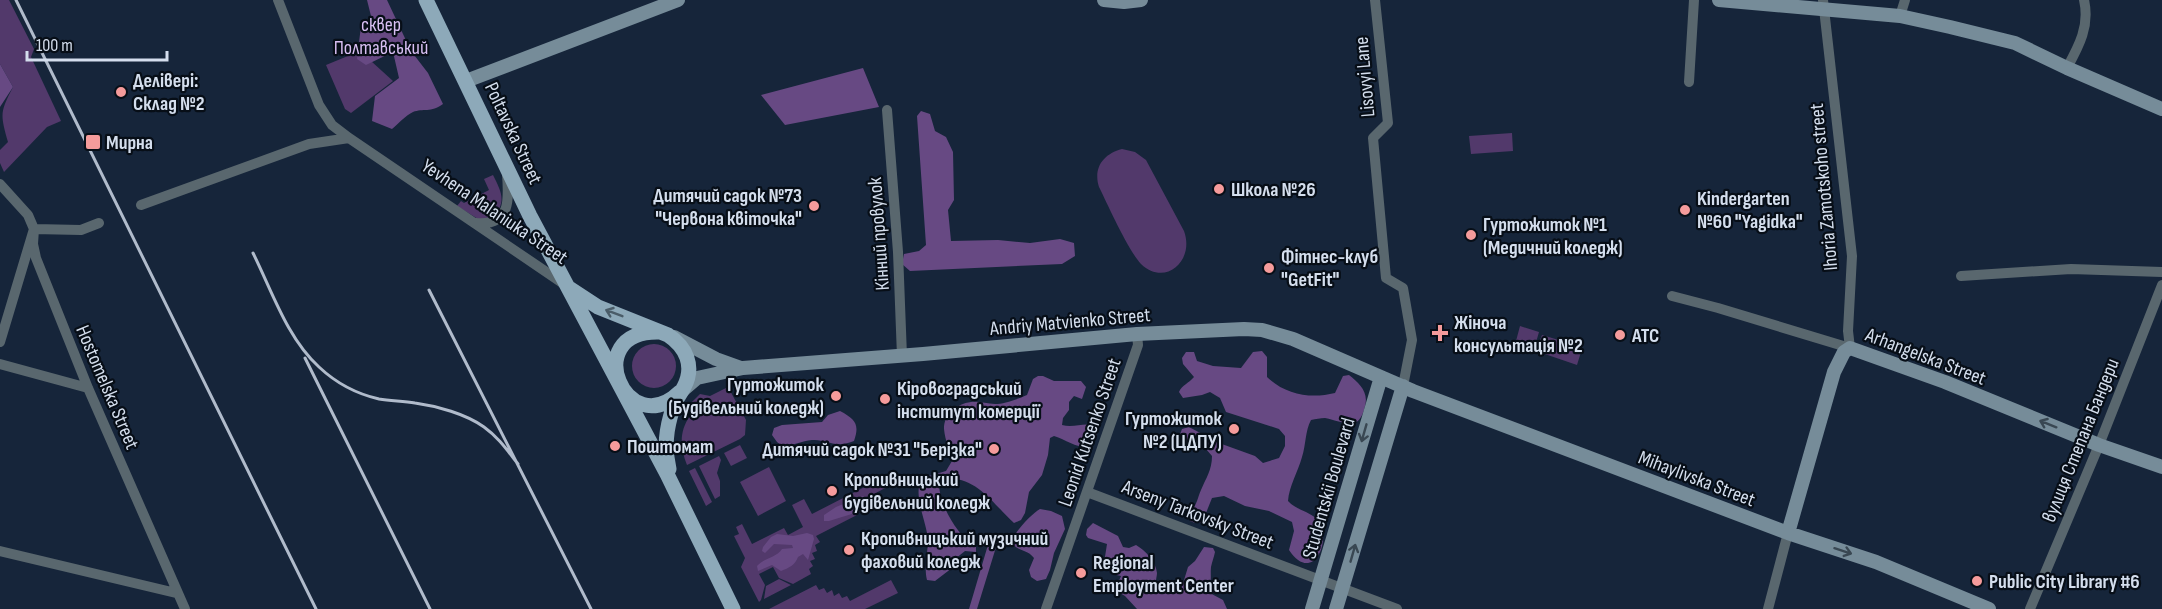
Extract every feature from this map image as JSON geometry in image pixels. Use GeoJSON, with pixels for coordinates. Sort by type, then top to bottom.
{"type":"FeatureCollection","features":[{"type":"Feature","properties":{"kind":"main road","name":"Poltavska Street"},"geometry":{"type":"LineString","coordinates":[[426,0],[564,284]]}},
{"type":"Feature","properties":{"kind":"main road"},"geometry":{"type":"LineString","coordinates":[[564,284],[598,307],[668,335],[685,351],[689,362],[689,374],[674,406],[665,438],[671,483]]}},
{"type":"Feature","properties":{"kind":"main road","name":"Yevhena Malaniuka Street"},"geometry":{"type":"LineString","coordinates":[[564,284],[671,483],[733,609]]}},
{"type":"Feature","properties":{"kind":"main road"},"geometry":{"type":"LineString","coordinates":[[668,335],[657,331],[646,332],[635,335],[626,342],[616,364],[619,385],[633,400],[649,405],[665,403],[682,390]]}},
{"type":"Feature","properties":{"kind":"street","name":"Yevhena Malaniuka Street"},"geometry":{"type":"LineString","coordinates":[[278,0],[324,116],[349,138],[564,284]]}},
{"type":"Feature","properties":{"kind":"street"},"geometry":{"type":"LineString","coordinates":[[466,81],[678,0]]}},
{"type":"Feature","properties":{"kind":"street"},"geometry":{"type":"LineString","coordinates":[[1104,0],[1124,2],[1141,0]]}},
{"type":"Feature","properties":{"kind":"street","name":"Lisovyi Lane"},"geometry":{"type":"LineString","coordinates":[[1375,0],[1388,123],[1373,138],[1386,278],[1403,288],[1412,340],[1392,381]]}},
{"type":"Feature","properties":{"kind":"street"},"geometry":{"type":"LineString","coordinates":[[1689,82],[1694,0]]}},
{"type":"Feature","properties":{"kind":"street"},"geometry":{"type":"LineString","coordinates":[[1719,0],[1824,4],[1900,16],[2015,43],[2162,109]]}},
{"type":"Feature","properties":{"kind":"street"},"geometry":{"type":"LineString","coordinates":[[1900,16],[1905,0]]}},
{"type":"Feature","properties":{"kind":"street"},"geometry":{"type":"LineString","coordinates":[[2067,68],[2083,38],[2087,22],[2084,0]]}},
{"type":"Feature","properties":{"kind":"street","name":"Ihoria Zamotskoho street"},"geometry":{"type":"LineString","coordinates":[[1824,4],[1852,256],[1848,331],[1850,348]]}},
{"type":"Feature","properties":{"kind":"street","name":"Кінний провулок"},"geometry":{"type":"LineString","coordinates":[[887,110],[898,252],[902,356]]}},
{"type":"Feature","properties":{"kind":"street"},"geometry":{"type":"LineString","coordinates":[[141,205],[309,144],[349,138]]}},
{"type":"Feature","properties":{"kind":"street"},"geometry":{"type":"LineString","coordinates":[[476,223],[492,223],[498,220],[506,209],[508,201],[506,166]]}},
{"type":"Feature","properties":{"kind":"street","name":"Hostomelska Street"},"geometry":{"type":"LineString","coordinates":[[0,184],[28,216],[34,229],[33,244],[36,258],[88,388],[184,609]]}},
{"type":"Feature","properties":{"kind":"street"},"geometry":{"type":"LineString","coordinates":[[0,342],[34,229],[81,230],[99,223]]}},
{"type":"Feature","properties":{"kind":"street"},"geometry":{"type":"LineString","coordinates":[[1961,276],[2072,269],[2157,274],[2162,272]]}},
{"type":"Feature","properties":{"kind":"street","name":"вулиця Степана Бандери"},"geometry":{"type":"LineString","coordinates":[[2030,609],[2099,445],[2162,285]]}},
{"type":"Feature","properties":{"kind":"street","name":"Arhangelska Street"},"geometry":{"type":"LineString","coordinates":[[1672,296],[1747,316],[1850,348],[1945,382],[2099,445],[2162,467]]}},
{"type":"Feature","properties":{"kind":"street","name":"Andriy Matvienko Street"},"geometry":{"type":"LineString","coordinates":[[682,390],[697,378],[743,368],[1137,334],[1244,329],[1262,330],[1293,339],[1392,381]]}},
{"type":"Feature","properties":{"kind":"street","name":"Leonid Kutsenko Street"},"geometry":{"type":"LineString","coordinates":[[1046,609],[1138,345],[1137,334]]}},
{"type":"Feature","properties":{"kind":"street"},"geometry":{"type":"LineString","coordinates":[[668,335],[710,356],[743,368]]}},
{"type":"Feature","properties":{"kind":"street"},"geometry":{"type":"LineString","coordinates":[[1768,609],[1834,372],[1844,352],[1850,348]]}},
{"type":"Feature","properties":{"kind":"street"},"geometry":{"type":"LineString","coordinates":[[0,364],[88,388]]}},
{"type":"Feature","properties":{"kind":"street"},"geometry":{"type":"LineString","coordinates":[[1336,609],[1392,381]]}},
{"type":"Feature","properties":{"kind":"street","name":"Mihaylivska Street"},"geometry":{"type":"LineString","coordinates":[[1392,381],[1788,533],[1876,562],[1989,609]]}},
{"type":"Feature","properties":{"kind":"street","name":"Studentskii Boulevard"},"geometry":{"type":"LineString","coordinates":[[1312,609],[1392,381]]}},
{"type":"Feature","properties":{"kind":"street","name":"Arseny Tarkovsky Street"},"geometry":{"type":"LineString","coordinates":[[1087,492],[1397,609]]}},
{"type":"Feature","properties":{"kind":"street"},"geometry":{"type":"LineString","coordinates":[[0,551],[176,593]]}},
{"type":"Feature","properties":{"kind":"shaded area"},"geometry":{"type":"Polygon","coordinates":[[[0,0],[9,0],[34,49],[31,57],[61,121],[47,127],[4,172],[0,163],[0,150],[8,142],[3,113],[13,87],[0,64],[0,0]]]}},
{"type":"Feature","properties":{"kind":"shaded area"},"geometry":{"type":"Polygon","coordinates":[[[360,51],[393,81],[351,113],[345,109],[326,65],[360,51]]]}},
{"type":"Feature","properties":{"kind":"shaded area"},"geometry":{"type":"Polygon","coordinates":[[[1512,133],[1513,151],[1471,154],[1469,136],[1512,133]]]}},
{"type":"Feature","properties":{"kind":"shaded area"},"geometry":{"type":"Polygon","coordinates":[[[1122,149],[1135,152],[1146,160],[1184,231],[1186,242],[1182,261],[1168,272],[1159,273],[1141,264],[1124,238],[1099,187],[1097,174],[1101,163],[1110,154],[1122,149]]]}},
{"type":"Feature","properties":{"kind":"shaded area"},"geometry":{"type":"Polygon","coordinates":[[[493,175],[502,197],[500,207],[492,219],[478,219],[457,206],[461,201],[464,203],[489,190],[484,179],[493,175]]]}},
{"type":"Feature","properties":{"kind":"shaded area"},"geometry":{"type":"Polygon","coordinates":[[[1520,326],[1539,332],[1535,346],[1516,341],[1520,326]]]}},
{"type":"Feature","properties":{"kind":"shaded area"},"geometry":{"type":"Polygon","coordinates":[[[1542,335],[1562,341],[1562,345],[1581,352],[1577,365],[1536,351],[1542,335]]]}},
{"type":"Feature","properties":{"kind":"shaded area"},"geometry":{"type":"Polygon","coordinates":[[[654,344],[663,345],[670,350],[675,357],[675,375],[670,382],[663,387],[654,388],[645,387],[638,382],[633,375],[632,366],[633,357],[638,350],[645,345],[654,344]]]}},
{"type":"Feature","properties":{"kind":"shaded area"},"geometry":{"type":"Polygon","coordinates":[[[728,387],[746,420],[745,435],[687,465],[682,446],[682,434],[690,416],[693,421],[702,415],[692,402],[700,394],[710,396],[728,387]]]}},
{"type":"Feature","properties":{"kind":"shaded area"},"geometry":{"type":"Polygon","coordinates":[[[740,445],[747,458],[731,466],[724,453],[740,445]]]}},
{"type":"Feature","properties":{"kind":"shaded area"},"geometry":{"type":"Polygon","coordinates":[[[719,456],[721,460],[717,473],[720,481],[720,496],[715,499],[699,466],[719,456]]]}},
{"type":"Feature","properties":{"kind":"shaded area"},"geometry":{"type":"Polygon","coordinates":[[[769,467],[786,501],[758,516],[740,482],[769,467]]]}},
{"type":"Feature","properties":{"kind":"shaded area"},"geometry":{"type":"Polygon","coordinates":[[[695,468],[712,502],[706,506],[689,471],[695,468]]]}},
{"type":"Feature","properties":{"kind":"shaded area"},"geometry":{"type":"Polygon","coordinates":[[[886,476],[891,485],[872,495],[857,515],[816,536],[820,542],[815,545],[817,551],[812,553],[815,559],[810,561],[813,566],[809,569],[811,574],[793,584],[779,578],[773,567],[759,574],[765,585],[759,602],[741,567],[745,558],[734,536],[739,534],[736,527],[742,524],[752,544],[784,528],[788,535],[803,527],[792,505],[804,499],[812,514],[886,476]]]}},
{"type":"Feature","properties":{"kind":"shaded area"},"geometry":{"type":"Polygon","coordinates":[[[779,579],[791,585],[764,599],[766,586],[779,579]]]}},
{"type":"Feature","properties":{"kind":"shaded area"},"geometry":{"type":"Polygon","coordinates":[[[891,580],[898,593],[865,609],[769,609],[816,585],[819,590],[824,588],[827,593],[832,590],[834,596],[839,593],[842,598],[847,596],[850,601],[891,580]]]}},
{"type":"Feature","properties":{"kind":"green space","name":"сквер Полтавський"},"geometry":{"type":"Polygon","coordinates":[[[367,0],[387,0],[411,51],[428,73],[443,104],[435,108],[413,112],[392,129],[372,121],[375,96],[399,78],[393,52],[366,65],[357,59],[361,26],[371,16],[367,0]]]}},
{"type":"Feature","properties":{"kind":"green space"},"geometry":{"type":"Polygon","coordinates":[[[0,64],[13,87],[0,107],[0,64]]]}},
{"type":"Feature","properties":{"kind":"green space"},"geometry":{"type":"Polygon","coordinates":[[[863,68],[879,107],[785,125],[761,95],[863,68]]]}},
{"type":"Feature","properties":{"kind":"green space"},"geometry":{"type":"Polygon","coordinates":[[[921,111],[930,114],[935,131],[946,137],[953,152],[954,200],[948,210],[951,241],[998,240],[1030,243],[1060,239],[1074,243],[1075,256],[1062,264],[910,271],[902,264],[904,254],[919,251],[926,245],[917,116],[921,111]]]}},
{"type":"Feature","properties":{"kind":"green space"},"geometry":{"type":"Polygon","coordinates":[[[1262,351],[1267,357],[1267,377],[1291,392],[1317,396],[1335,393],[1343,376],[1349,375],[1360,385],[1366,396],[1362,414],[1355,423],[1323,418],[1311,420],[1309,424],[1288,501],[1315,518],[1322,529],[1323,539],[1318,556],[1305,563],[1297,560],[1289,550],[1294,531],[1292,522],[1269,511],[1245,506],[1224,496],[1212,498],[1202,523],[1190,521],[1189,513],[1195,505],[1208,474],[1212,456],[1206,449],[1182,445],[1179,437],[1182,429],[1189,427],[1219,443],[1255,456],[1263,463],[1279,458],[1285,446],[1285,436],[1279,429],[1226,412],[1220,398],[1210,392],[1183,398],[1179,392],[1194,377],[1183,364],[1182,358],[1186,352],[1194,352],[1197,361],[1213,366],[1241,368],[1253,352],[1262,351]]]}},
{"type":"Feature","properties":{"kind":"green space","name":"Дитячий садок №31 \"Берізка\""},"geometry":{"type":"Polygon","coordinates":[[[1038,376],[1054,381],[1081,381],[1086,387],[1082,399],[1074,396],[1069,402],[1069,410],[1063,418],[1062,425],[1093,425],[1098,431],[1092,447],[1077,445],[1054,436],[1050,438],[1042,475],[1029,492],[1025,513],[1021,520],[1014,523],[975,486],[956,479],[945,479],[939,486],[943,503],[957,529],[976,547],[976,552],[965,551],[955,559],[952,568],[935,581],[927,580],[928,539],[919,491],[922,478],[946,471],[952,461],[944,429],[946,419],[956,407],[966,403],[999,404],[1027,395],[1033,379],[1038,376]]]}},
{"type":"Feature","properties":{"kind":"green space"},"geometry":{"type":"Polygon","coordinates":[[[840,411],[855,423],[854,441],[836,444],[812,440],[783,447],[772,435],[774,428],[782,425],[822,422],[828,415],[840,411]]]}},
{"type":"Feature","properties":{"kind":"green space"},"geometry":{"type":"Polygon","coordinates":[[[863,496],[866,499],[855,513],[824,521],[824,515],[836,507],[863,496]]]}},
{"type":"Feature","properties":{"kind":"green space"},"geometry":{"type":"Polygon","coordinates":[[[1040,509],[1062,516],[1065,529],[1046,579],[1037,581],[1031,577],[1029,570],[1034,558],[1011,542],[1023,524],[1040,509]]]}},
{"type":"Feature","properties":{"kind":"green space"},"geometry":{"type":"Polygon","coordinates":[[[1093,523],[1118,536],[1123,547],[1129,548],[1136,545],[1147,554],[1156,569],[1157,586],[1164,591],[1181,590],[1188,567],[1204,547],[1213,548],[1215,552],[1210,582],[1206,591],[1223,600],[1227,609],[1137,609],[1125,596],[1115,590],[1121,576],[1112,574],[1104,563],[1107,544],[1088,538],[1086,535],[1087,529],[1093,523]]]}},
{"type":"Feature","properties":{"kind":"green space"},"geometry":{"type":"Polygon","coordinates":[[[807,533],[813,535],[814,539],[808,560],[803,554],[791,566],[781,571],[772,565],[758,571],[757,566],[763,561],[782,549],[793,548],[792,545],[774,544],[765,553],[762,551],[763,547],[771,537],[777,534],[793,536],[807,533]]]}},
{"type":"Feature","properties":{"kind":"green space"},"geometry":{"type":"Polygon","coordinates":[[[995,535],[998,537],[997,544],[977,609],[969,609],[990,538],[995,535]]]}},
{"type":"Feature","properties":{"kind":"railway"},"geometry":{"type":"LineString","coordinates":[[16,0],[316,609]]}},
{"type":"Feature","properties":{"kind":"railway"},"geometry":{"type":"LineString","coordinates":[[253,253],[289,328],[308,355],[332,378],[371,397],[433,406],[469,418],[494,435],[518,464]]}},
{"type":"Feature","properties":{"kind":"railway"},"geometry":{"type":"LineString","coordinates":[[429,290],[591,609]]}},
{"type":"Feature","properties":{"kind":"railway"},"geometry":{"type":"LineString","coordinates":[[305,358],[430,609]]}},
{"type":"Feature","properties":{"kind":"place","name":"Делівері: Склад №2"},"geometry":{"type":"Point","coordinates":[121,92]}},
{"type":"Feature","properties":{"kind":"place","name":"Мирна"},"geometry":{"type":"Point","coordinates":[93,142]}},
{"type":"Feature","properties":{"kind":"place","name":"Школа №26"},"geometry":{"type":"Point","coordinates":[1219,189]}},
{"type":"Feature","properties":{"kind":"place","name":"Дитячий садок №73 \"Червона квіточка\""},"geometry":{"type":"Point","coordinates":[814,206]}},
{"type":"Feature","properties":{"kind":"place","name":"Kindergarten №60 \"Yagidka\""},"geometry":{"type":"Point","coordinates":[1685,210]}},
{"type":"Feature","properties":{"kind":"place","name":"Гуртожиток №1 (Медичний коледж)"},"geometry":{"type":"Point","coordinates":[1471,235]}},
{"type":"Feature","properties":{"kind":"place","name":"Фітнес-клуб \"GetFit\""},"geometry":{"type":"Point","coordinates":[1269,268]}},
{"type":"Feature","properties":{"kind":"place","name":"Жіноча консультація №2"},"geometry":{"type":"Point","coordinates":[1440,333]}},
{"type":"Feature","properties":{"kind":"place","name":"АТС"},"geometry":{"type":"Point","coordinates":[1620,335]}},
{"type":"Feature","properties":{"kind":"place","name":"Гуртожиток (Будівельний коледж)"},"geometry":{"type":"Point","coordinates":[836,396]}},
{"type":"Feature","properties":{"kind":"place","name":"Кіровоградський інститут комерції"},"geometry":{"type":"Point","coordinates":[885,399]}},
{"type":"Feature","properties":{"kind":"place","name":"Гуртожиток №2 (ЦДПУ)"},"geometry":{"type":"Point","coordinates":[1234,429]}},
{"type":"Feature","properties":{"kind":"place","name":"Поштомат"},"geometry":{"type":"Point","coordinates":[615,446]}},
{"type":"Feature","properties":{"kind":"place","name":"Дитячий садок №31 \"Берізка\""},"geometry":{"type":"Point","coordinates":[994,449]}},
{"type":"Feature","properties":{"kind":"place","name":"Кропивницький будівельний коледж"},"geometry":{"type":"Point","coordinates":[832,491]}},
{"type":"Feature","properties":{"kind":"place","name":"Кропивницький музичний фаховий коледж"},"geometry":{"type":"Point","coordinates":[849,550]}},
{"type":"Feature","properties":{"kind":"place","name":"Regional Employment Center"},"geometry":{"type":"Point","coordinates":[1081,573]}},
{"type":"Feature","properties":{"kind":"place","name":"Public City Library #6"},"geometry":{"type":"Point","coordinates":[1977,581]}}]}
